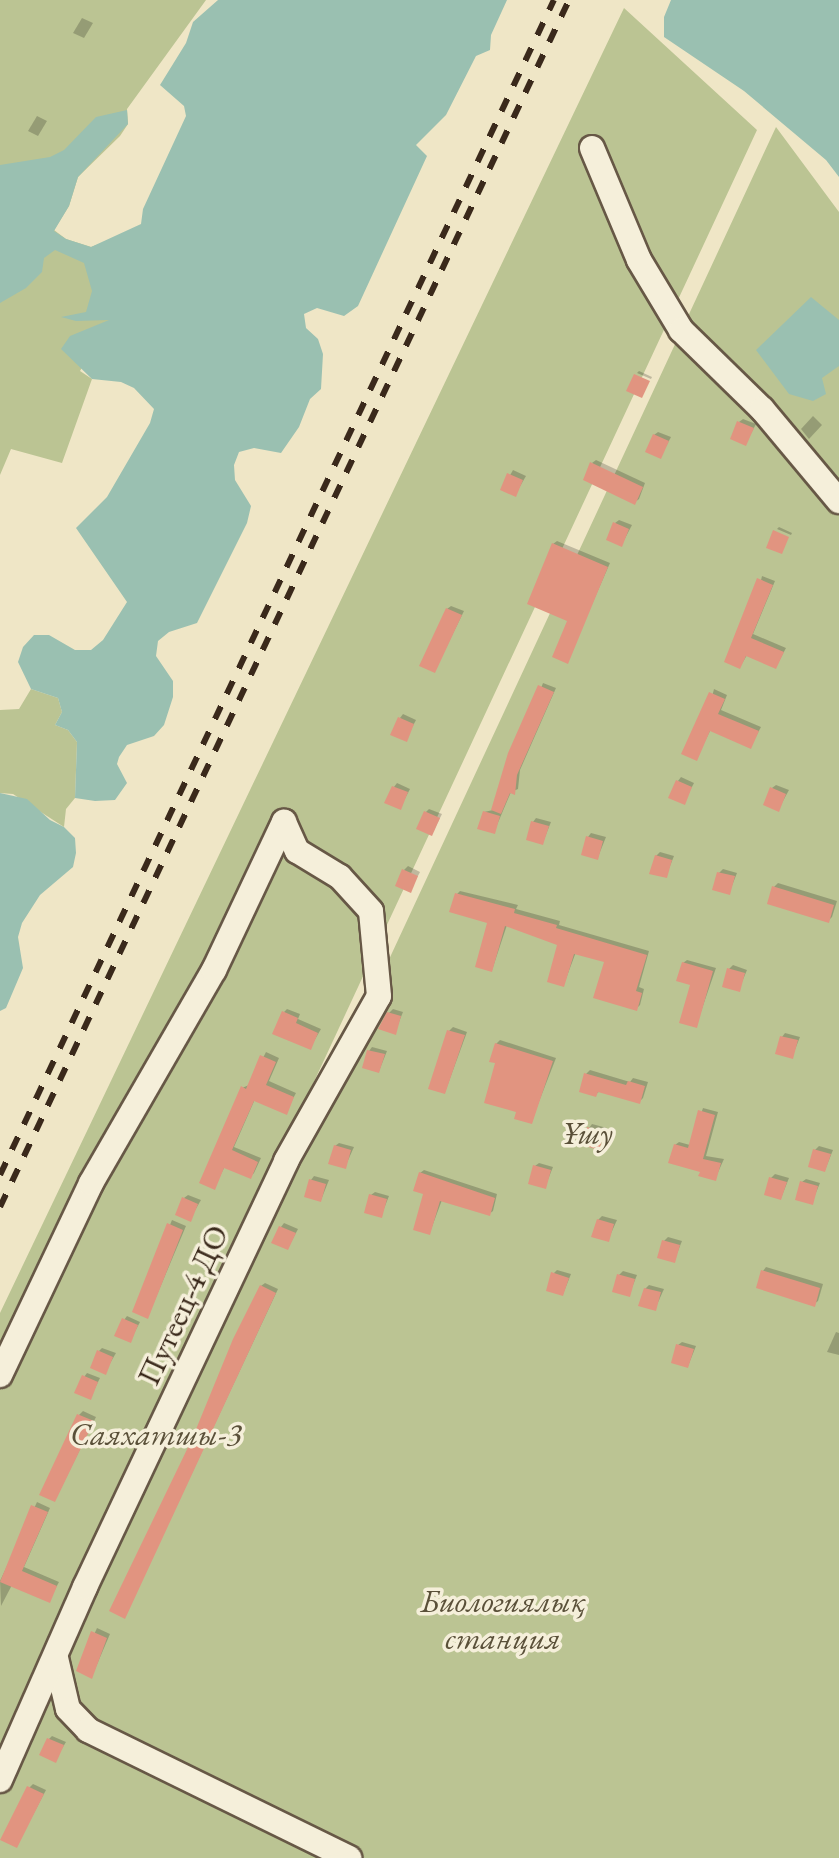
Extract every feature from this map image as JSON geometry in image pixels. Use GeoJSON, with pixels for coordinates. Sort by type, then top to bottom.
{"type":"FeatureCollection","features":[{"type":"Feature","properties":{"kind":"street"},"geometry":{"type":"LineString","coordinates":[[592,148],[639,260],[681,330],[762,409],[839,501]]}},
{"type":"Feature","properties":{"kind":"street","name":"Путеец-4 ДО"},"geometry":{"type":"LineString","coordinates":[[0,1375],[91,1183],[214,970],[284,822],[297,851],[340,877],[371,911],[379,996],[286,1161],[85,1587],[0,1780]]}},
{"type":"Feature","properties":{"kind":"street"},"geometry":{"type":"LineString","coordinates":[[56,1658],[68,1709],[88,1730],[349,1858]]}},
{"type":"Feature","properties":{"kind":"green space"},"geometry":{"type":"Polygon","coordinates":[[[0,0],[206,0],[127,109],[128,124],[120,136],[78,177],[69,206],[54,230],[66,239],[91,247],[128,233],[124,264],[261,64],[80,371],[92,379],[62,463],[11,449],[0,475],[0,0]]]}},
{"type":"Feature","properties":{"kind":"green space"},"geometry":{"type":"Polygon","coordinates":[[[624,8],[757,130],[217,1290],[233,1295],[776,127],[839,212],[839,1858],[0,1858],[0,1313],[624,8]]]}},
{"type":"Feature","properties":{"kind":"green space"},"geometry":{"type":"Polygon","coordinates":[[[31,689],[58,698],[62,712],[55,725],[68,730],[77,742],[75,798],[66,809],[64,827],[13,794],[0,793],[0,710],[19,709],[31,689]]]}},
{"type":"Feature","properties":{"kind":"shaded area"},"geometry":{"type":"Polygon","coordinates":[[[218,0],[507,0],[491,35],[490,50],[476,56],[446,115],[416,145],[427,156],[358,306],[344,316],[317,308],[304,314],[306,328],[318,339],[323,354],[321,389],[310,399],[299,427],[281,453],[254,448],[239,452],[234,465],[235,480],[251,506],[247,523],[197,623],[169,632],[158,641],[156,656],[173,681],[173,697],[164,725],[154,736],[127,745],[119,757],[117,764],[127,783],[115,800],[75,798],[77,742],[68,730],[55,725],[62,712],[58,698],[31,689],[18,662],[23,647],[34,635],[49,635],[75,650],[91,650],[103,640],[127,602],[76,528],[107,497],[150,423],[154,409],[134,388],[121,382],[92,379],[61,349],[70,336],[109,320],[76,321],[61,317],[86,312],[92,291],[84,263],[55,250],[44,258],[42,272],[26,288],[0,303],[0,165],[50,157],[64,150],[96,117],[127,110],[128,124],[78,177],[69,206],[54,231],[66,239],[91,247],[141,224],[143,209],[186,116],[184,106],[160,85],[186,43],[193,22],[218,0]]]}},
{"type":"Feature","properties":{"kind":"shaded area"},"geometry":{"type":"Polygon","coordinates":[[[671,0],[839,0],[839,177],[826,160],[744,91],[664,37],[664,17],[671,0]]]}},
{"type":"Feature","properties":{"kind":"shaded area"},"geometry":{"type":"Polygon","coordinates":[[[811,297],[839,320],[839,366],[822,378],[826,394],[813,401],[789,394],[756,350],[811,297]]]}},
{"type":"Feature","properties":{"kind":"shaded area"},"geometry":{"type":"Polygon","coordinates":[[[0,793],[27,799],[50,820],[64,827],[75,838],[76,853],[73,867],[40,895],[22,923],[18,937],[23,968],[6,1008],[0,1011],[0,793]]]}},
{"type":"Feature","properties":{"kind":"building"},"geometry":{"type":"Polygon","coordinates":[[[634,374],[650,381],[642,398],[626,391],[634,374]]]}},
{"type":"Feature","properties":{"kind":"building"},"geometry":{"type":"Polygon","coordinates":[[[737,421],[754,428],[746,446],[730,439],[737,421]]]}},
{"type":"Feature","properties":{"kind":"building"},"geometry":{"type":"Polygon","coordinates":[[[653,434],[669,441],[661,459],[645,452],[653,434]]]}},
{"type":"Feature","properties":{"kind":"building"},"geometry":{"type":"Polygon","coordinates":[[[590,462],[643,487],[635,505],[583,480],[590,462]]]}},
{"type":"Feature","properties":{"kind":"building"},"geometry":{"type":"Polygon","coordinates":[[[507,473],[523,480],[516,497],[500,490],[507,473]]]}},
{"type":"Feature","properties":{"kind":"building"},"geometry":{"type":"Polygon","coordinates":[[[613,522],[629,529],[622,547],[606,540],[613,522]]]}},
{"type":"Feature","properties":{"kind":"building"},"geometry":{"type":"Polygon","coordinates":[[[773,530],[789,537],[782,554],[766,548],[773,530]]]}},
{"type":"Feature","properties":{"kind":"building"},"geometry":{"type":"Polygon","coordinates":[[[552,543],[608,567],[568,664],[552,657],[567,621],[527,604],[552,543]]]}},
{"type":"Feature","properties":{"kind":"building"},"geometry":{"type":"Polygon","coordinates":[[[757,578],[773,585],[751,638],[784,652],[776,669],[746,656],[740,669],[724,662],[757,578]]]}},
{"type":"Feature","properties":{"kind":"building"},"geometry":{"type":"Polygon","coordinates":[[[446,608],[462,615],[435,673],[419,666],[446,608]]]}},
{"type":"Feature","properties":{"kind":"building"},"geometry":{"type":"Polygon","coordinates":[[[538,685],[554,692],[517,775],[515,795],[510,793],[501,814],[491,810],[508,753],[538,685]]]}},
{"type":"Feature","properties":{"kind":"building"},"geometry":{"type":"Polygon","coordinates":[[[709,692],[725,699],[718,714],[759,731],[751,749],[710,731],[697,761],[681,754],[709,692]]]}},
{"type":"Feature","properties":{"kind":"building"},"geometry":{"type":"Polygon","coordinates":[[[398,717],[414,724],[407,742],[390,735],[398,717]]]}},
{"type":"Feature","properties":{"kind":"building"},"geometry":{"type":"Polygon","coordinates":[[[676,780],[692,787],[685,805],[668,798],[676,780]]]}},
{"type":"Feature","properties":{"kind":"building"},"geometry":{"type":"Polygon","coordinates":[[[392,786],[408,792],[401,810],[384,803],[392,786]]]}},
{"type":"Feature","properties":{"kind":"building"},"geometry":{"type":"Polygon","coordinates":[[[770,787],[786,794],[779,812],[763,805],[770,787]]]}},
{"type":"Feature","properties":{"kind":"building"},"geometry":{"type":"Polygon","coordinates":[[[424,811],[440,818],[432,836],[416,829],[424,811]]]}},
{"type":"Feature","properties":{"kind":"building"},"geometry":{"type":"Polygon","coordinates":[[[483,811],[500,816],[495,834],[477,829],[483,811]]]}},
{"type":"Feature","properties":{"kind":"building"},"geometry":{"type":"Polygon","coordinates":[[[531,821],[549,826],[543,845],[526,840],[531,821]]]}},
{"type":"Feature","properties":{"kind":"building"},"geometry":{"type":"Polygon","coordinates":[[[586,836],[603,841],[598,860],[581,855],[586,836]]]}},
{"type":"Feature","properties":{"kind":"building"},"geometry":{"type":"Polygon","coordinates":[[[655,855],[672,860],[667,878],[649,874],[655,855]]]}},
{"type":"Feature","properties":{"kind":"building"},"geometry":{"type":"Polygon","coordinates":[[[402,869],[418,876],[411,893],[395,886],[402,869]]]}},
{"type":"Feature","properties":{"kind":"building"},"geometry":{"type":"Polygon","coordinates":[[[717,872],[735,876],[730,895],[712,890],[717,872]]]}},
{"type":"Feature","properties":{"kind":"building"},"geometry":{"type":"Polygon","coordinates":[[[772,886],[834,905],[829,923],[767,904],[772,886]]]}},
{"type":"Feature","properties":{"kind":"building"},"geometry":{"type":"Polygon","coordinates":[[[455,893],[515,909],[514,913],[557,925],[556,928],[647,955],[636,991],[642,993],[637,1011],[593,998],[604,962],[574,954],[564,987],[547,982],[557,945],[505,926],[492,972],[475,967],[487,923],[449,912],[455,893]]]}},
{"type":"Feature","properties":{"kind":"building"},"geometry":{"type":"Polygon","coordinates":[[[682,962],[713,971],[697,1028],[679,1023],[690,985],[676,981],[682,962]]]}},
{"type":"Feature","properties":{"kind":"building"},"geometry":{"type":"Polygon","coordinates":[[[727,968],[745,973],[740,992],[722,987],[727,968]]]}},
{"type":"Feature","properties":{"kind":"building"},"geometry":{"type":"Polygon","coordinates":[[[282,1011],[298,1018],[296,1023],[318,1033],[311,1050],[272,1034],[282,1011]]]}},
{"type":"Feature","properties":{"kind":"building"},"geometry":{"type":"Polygon","coordinates":[[[387,1012],[401,1016],[396,1035],[378,1029],[387,1012]]]}},
{"type":"Feature","properties":{"kind":"building"},"geometry":{"type":"Polygon","coordinates":[[[447,1030],[465,1035],[445,1094],[428,1089],[447,1030]]]}},
{"type":"Feature","properties":{"kind":"building"},"geometry":{"type":"Polygon","coordinates":[[[780,1036],[798,1040],[793,1059],[775,1054],[780,1036]]]}},
{"type":"Feature","properties":{"kind":"building"},"geometry":{"type":"Polygon","coordinates":[[[495,1043],[553,1061],[532,1124],[514,1119],[516,1112],[484,1103],[495,1063],[489,1062],[495,1043]]]}},
{"type":"Feature","properties":{"kind":"building"},"geometry":{"type":"Polygon","coordinates":[[[367,1050],[385,1054],[379,1073],[362,1068],[367,1050]]]}},
{"type":"Feature","properties":{"kind":"building"},"geometry":{"type":"Polygon","coordinates":[[[260,1055],[276,1062],[266,1085],[294,1097],[287,1115],[254,1101],[232,1150],[258,1162],[251,1179],[224,1168],[215,1190],[199,1183],[241,1086],[246,1089],[260,1055]]]}},
{"type":"Feature","properties":{"kind":"building"},"geometry":{"type":"Polygon","coordinates":[[[584,1073],[626,1085],[628,1081],[645,1086],[640,1104],[598,1092],[596,1097],[579,1092],[584,1073]]]}},
{"type":"Feature","properties":{"kind":"building"},"geometry":{"type":"Polygon","coordinates":[[[698,1110],[715,1115],[703,1159],[721,1163],[716,1181],[698,1176],[700,1172],[668,1163],[674,1144],[688,1148],[698,1110]]]}},
{"type":"Feature","properties":{"kind":"building"},"geometry":{"type":"Polygon","coordinates":[[[587,1127],[605,1132],[599,1150],[582,1145],[587,1127]]]}},
{"type":"Feature","properties":{"kind":"building"},"geometry":{"type":"Polygon","coordinates":[[[334,1145],[351,1150],[346,1169],[328,1164],[334,1145]]]}},
{"type":"Feature","properties":{"kind":"building"},"geometry":{"type":"Polygon","coordinates":[[[813,1149],[831,1154],[825,1172],[808,1167],[813,1149]]]}},
{"type":"Feature","properties":{"kind":"building"},"geometry":{"type":"Polygon","coordinates":[[[533,1165],[551,1170],[546,1189],[528,1184],[533,1165]]]}},
{"type":"Feature","properties":{"kind":"building"},"geometry":{"type":"Polygon","coordinates":[[[419,1172],[495,1198],[490,1216],[440,1201],[430,1235],[413,1230],[423,1194],[413,1191],[419,1172]]]}},
{"type":"Feature","properties":{"kind":"building"},"geometry":{"type":"Polygon","coordinates":[[[769,1177],[787,1182],[781,1200],[764,1195],[769,1177]]]}},
{"type":"Feature","properties":{"kind":"building"},"geometry":{"type":"Polygon","coordinates":[[[309,1179],[326,1184],[321,1202],[304,1197],[309,1179]]]}},
{"type":"Feature","properties":{"kind":"building"},"geometry":{"type":"Polygon","coordinates":[[[800,1181],[818,1186],[813,1205],[795,1200],[800,1181]]]}},
{"type":"Feature","properties":{"kind":"building"},"geometry":{"type":"Polygon","coordinates":[[[369,1194],[387,1199],[382,1218],[364,1213],[369,1194]]]}},
{"type":"Feature","properties":{"kind":"building"},"geometry":{"type":"Polygon","coordinates":[[[182,1197],[198,1204],[191,1222],[175,1215],[182,1197]]]}},
{"type":"Feature","properties":{"kind":"building"},"geometry":{"type":"Polygon","coordinates":[[[597,1219],[614,1224],[609,1242],[591,1237],[597,1219]]]}},
{"type":"Feature","properties":{"kind":"building"},"geometry":{"type":"Polygon","coordinates":[[[167,1223],[183,1230],[148,1319],[132,1312],[167,1223]]]}},
{"type":"Feature","properties":{"kind":"building"},"geometry":{"type":"Polygon","coordinates":[[[279,1226],[296,1233],[288,1250],[271,1243],[279,1226]]]}},
{"type":"Feature","properties":{"kind":"building"},"geometry":{"type":"Polygon","coordinates":[[[662,1240],[680,1245],[675,1263],[657,1258],[662,1240]]]}},
{"type":"Feature","properties":{"kind":"building"},"geometry":{"type":"Polygon","coordinates":[[[761,1270],[820,1288],[815,1307],[756,1288],[761,1270]]]}},
{"type":"Feature","properties":{"kind":"building"},"geometry":{"type":"Polygon","coordinates":[[[551,1272],[569,1278],[563,1296],[546,1291],[551,1272]]]}},
{"type":"Feature","properties":{"kind":"building"},"geometry":{"type":"Polygon","coordinates":[[[617,1274],[635,1279],[630,1297],[612,1292],[617,1274]]]}},
{"type":"Feature","properties":{"kind":"building"},"geometry":{"type":"Polygon","coordinates":[[[260,1285],[276,1293],[125,1619],[109,1611],[192,1439],[233,1339],[260,1285]]]}},
{"type":"Feature","properties":{"kind":"building"},"geometry":{"type":"Polygon","coordinates":[[[644,1288],[661,1292],[656,1311],[638,1306],[644,1288]]]}},
{"type":"Feature","properties":{"kind":"building"},"geometry":{"type":"Polygon","coordinates":[[[122,1318],[138,1325],[131,1343],[114,1336],[122,1318]]]}},
{"type":"Feature","properties":{"kind":"building"},"geometry":{"type":"Polygon","coordinates":[[[676,1344],[694,1349],[688,1368],[671,1363],[676,1344]]]}},
{"type":"Feature","properties":{"kind":"building"},"geometry":{"type":"Polygon","coordinates":[[[97,1350],[113,1357],[106,1375],[90,1368],[97,1350]]]}},
{"type":"Feature","properties":{"kind":"building"},"geometry":{"type":"Polygon","coordinates":[[[82,1375],[98,1382],[91,1400],[74,1393],[82,1375]]]}},
{"type":"Feature","properties":{"kind":"building"},"geometry":{"type":"Polygon","coordinates":[[[77,1414],[94,1421],[55,1502],[39,1495],[77,1414]]]}},
{"type":"Feature","properties":{"kind":"building"},"geometry":{"type":"Polygon","coordinates":[[[31,1505],[48,1512],[22,1571],[57,1586],[50,1603],[0,1582],[31,1505]]]}},
{"type":"Feature","properties":{"kind":"building"},"geometry":{"type":"Polygon","coordinates":[[[91,1631],[107,1638],[92,1679],[76,1671],[91,1631]]]}},
{"type":"Feature","properties":{"kind":"building"},"geometry":{"type":"Polygon","coordinates":[[[47,1738],[64,1745],[56,1763],[39,1755],[47,1738]]]}},
{"type":"Feature","properties":{"kind":"building"},"geometry":{"type":"Polygon","coordinates":[[[27,1786],[44,1794],[17,1848],[0,1840],[27,1786]]]}},
{"type":"Feature","properties":{"kind":"railway"},"geometry":{"type":"LineString","coordinates":[[0,1175],[554,0]]}},
{"type":"Feature","properties":{"kind":"railway"},"geometry":{"type":"LineString","coordinates":[[0,1207],[569,0]]}},
{"type":"Feature","properties":{"kind":"park label","name":"Ұшу"},"geometry":{"type":"Point","coordinates":[587,1133]}},
{"type":"Feature","properties":{"kind":"park label","name":"Саяхатшы-3"},"geometry":{"type":"Point","coordinates":[156,1434]}},
{"type":"Feature","properties":{"kind":"park label","name":"Биологиялық станция"},"geometry":{"type":"Point","coordinates":[503,1620]}}]}
